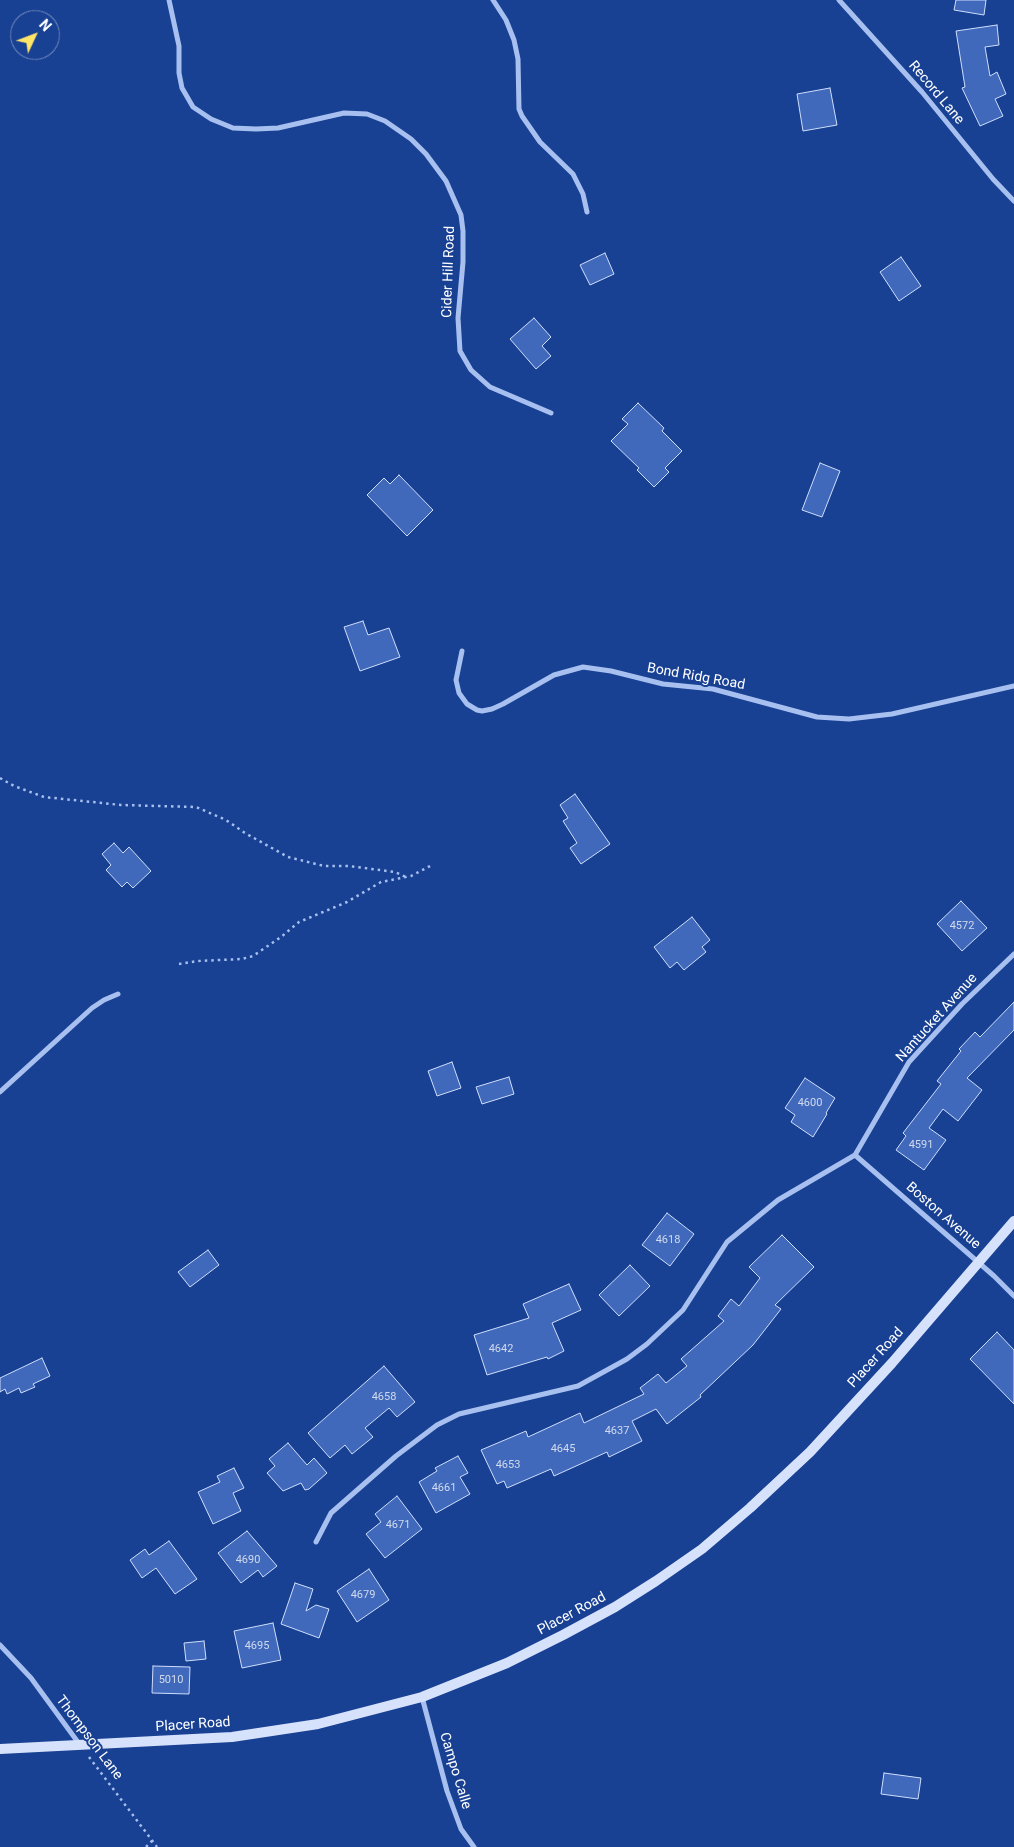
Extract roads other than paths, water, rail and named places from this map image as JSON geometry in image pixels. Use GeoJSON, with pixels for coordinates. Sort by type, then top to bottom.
{"type":"FeatureCollection","features":[{"type":"Feature","properties":{"kind":"main road","name":"Placer Road"},"geometry":{"type":"LineString","coordinates":[[0,1749],[241,1736],[318,1724],[422,1697],[507,1663],[563,1635],[615,1607],[702,1549],[750,1508],[810,1452],[892,1363],[1014,1221]]}},
{"type":"Feature","properties":{"kind":"street","name":"Cider Hill Road"},"geometry":{"type":"LineString","coordinates":[[169,0],[178,40],[179,74],[182,88],[193,107],[211,119],[233,128],[256,129],[278,128],[344,113],[367,114],[385,121],[411,139],[426,154],[446,181],[461,215],[463,262],[458,318],[460,351],[471,370],[490,386],[551,413]]}},
{"type":"Feature","properties":{"kind":"street"},"geometry":{"type":"LineString","coordinates":[[493,0],[506,20],[514,40],[518,59],[519,109],[522,116],[540,142],[573,174],[583,194],[587,212]]}},
{"type":"Feature","properties":{"kind":"street","name":"Record Lane"},"geometry":{"type":"LineString","coordinates":[[839,0],[922,92],[993,179],[1014,201]]}},
{"type":"Feature","properties":{"kind":"street","name":"Bond Ridg Road"},"geometry":{"type":"LineString","coordinates":[[462,651],[456,680],[459,693],[467,704],[482,711],[502,704],[554,675],[583,667],[611,671],[663,684],[713,689],[817,717],[849,719],[892,714],[1014,686]]}},
{"type":"Feature","properties":{"kind":"street","name":"Nantucket Avenue"},"geometry":{"type":"LineString","coordinates":[[855,1155],[909,1062],[962,1004],[1014,954]]}},
{"type":"Feature","properties":{"kind":"street"},"geometry":{"type":"LineString","coordinates":[[0,1092],[92,1008],[118,994]]}},
{"type":"Feature","properties":{"kind":"street"},"geometry":{"type":"LineString","coordinates":[[316,1542],[330,1513],[396,1456],[437,1425],[459,1414],[578,1386],[627,1359],[647,1344],[683,1310],[727,1242],[778,1200],[855,1155]]}},
{"type":"Feature","properties":{"kind":"street","name":"Boston Avenue"},"geometry":{"type":"LineString","coordinates":[[855,1155],[978,1262],[1014,1296]]}},
{"type":"Feature","properties":{"kind":"street","name":"Thompson Lane"},"geometry":{"type":"LineString","coordinates":[[0,1645],[31,1678],[80,1745]]}},
{"type":"Feature","properties":{"kind":"street","name":"Campo Calle"},"geometry":{"type":"LineString","coordinates":[[422,1697],[461,1829],[474,1847]]}}]}
